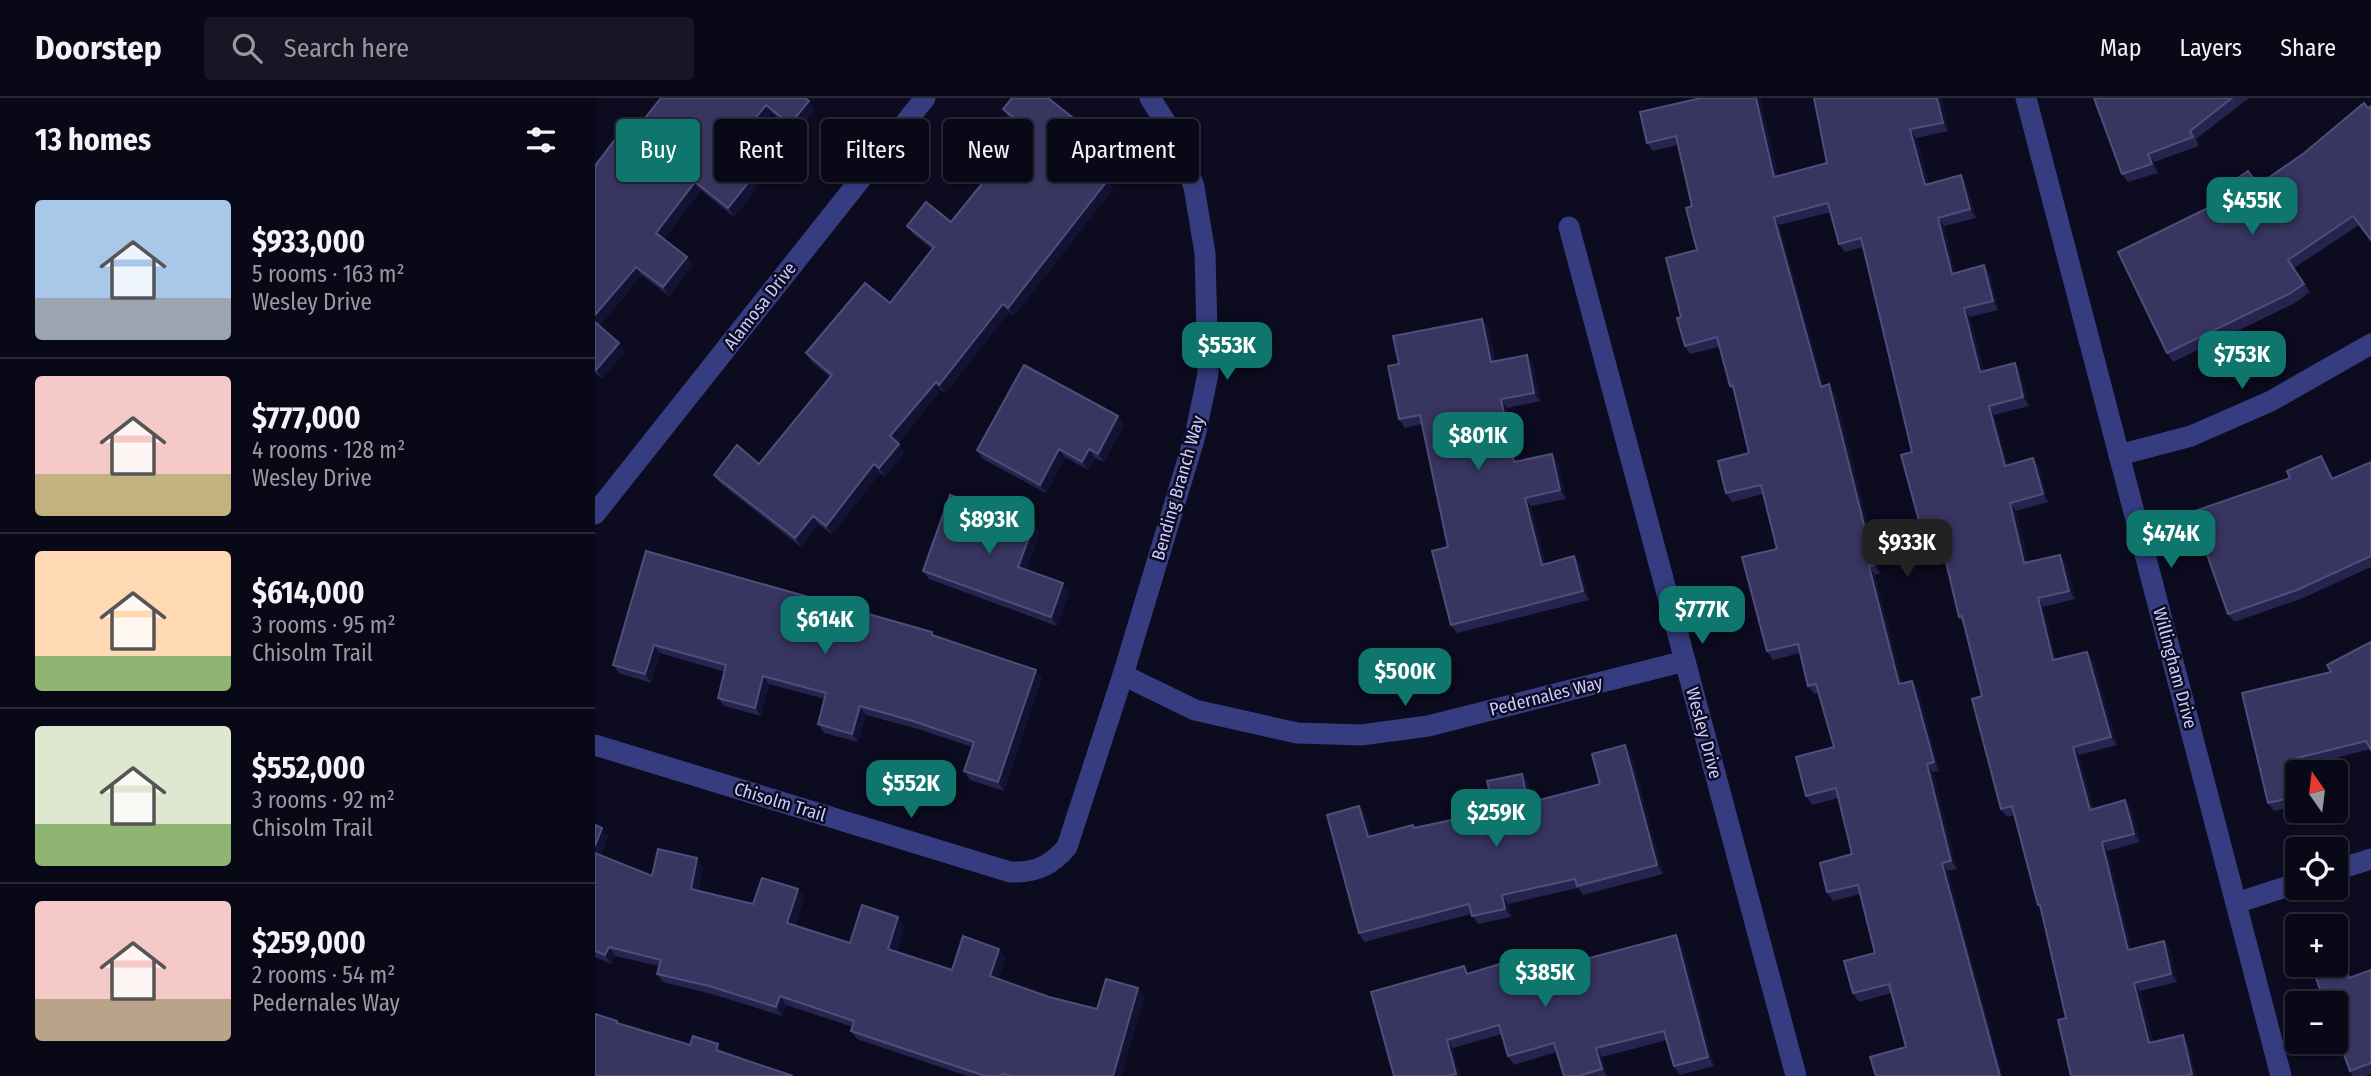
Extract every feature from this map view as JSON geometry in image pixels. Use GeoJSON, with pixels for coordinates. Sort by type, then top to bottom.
{"type":"FeatureCollection","features":[{"type":"Feature","properties":{"kind":"street","name":"Alamosa Drive"},"geometry":{"type":"LineString","coordinates":[[595,514],[925,98]]}},
{"type":"Feature","properties":{"kind":"street","name":"Bending Branch Way"},"geometry":{"type":"LineString","coordinates":[[1123,675],[1195,436],[1208,374],[1205,253],[1194,187],[1179,143],[1150,98]]}},
{"type":"Feature","properties":{"kind":"street","name":"Willingham Drive"},"geometry":{"type":"LineString","coordinates":[[2026,98],[2281,1076]]}},
{"type":"Feature","properties":{"kind":"street","name":"Wesley Drive"},"geometry":{"type":"LineString","coordinates":[[1569,227],[1796,1076]]}},
{"type":"Feature","properties":{"kind":"street"},"geometry":{"type":"LineString","coordinates":[[2119,455],[2191,436],[2271,401],[2371,344]]}},
{"type":"Feature","properties":{"kind":"street","name":"Pedernales Way"},"geometry":{"type":"LineString","coordinates":[[1123,675],[1195,710],[1297,733],[1361,735],[1428,726],[1685,661]]}},
{"type":"Feature","properties":{"kind":"street","name":"Chisolm Trail"},"geometry":{"type":"LineString","coordinates":[[595,745],[1010,872],[1027,873],[1049,864],[1067,848],[1123,675]]}},
{"type":"Feature","properties":{"kind":"street"},"geometry":{"type":"LineString","coordinates":[[2348,866],[2371,859]]}},
{"type":"Feature","properties":{"kind":"street"},"geometry":{"type":"LineString","coordinates":[[2236,903],[2285,887]]}},
{"type":"Feature","properties":{"kind":"building"},"geometry":{"type":"Polygon","coordinates":[[[661,98],[805,98],[809,101],[794,119],[784,119],[766,105],[755,119],[714,119],[714,182],[749,182],[728,208],[695,182],[700,182],[700,119],[644,119],[661,98]]]}},
{"type":"Feature","properties":{"kind":"building"},"geometry":{"type":"Polygon","coordinates":[[[1012,98],[1048,98],[1075,119],[1047,119],[1047,182],[1106,182],[1008,308],[1003,304],[939,385],[936,382],[890,436],[899,444],[879,468],[874,464],[826,526],[813,516],[795,538],[714,475],[737,445],[759,464],[832,375],[806,353],[865,283],[890,303],[934,247],[907,226],[926,202],[951,222],[983,182],[1033,182],[1033,119],[1016,119],[1003,109],[1012,98]]]}},
{"type":"Feature","properties":{"kind":"building"},"geometry":{"type":"Polygon","coordinates":[[[1701,98],[1756,98],[1774,177],[1827,163],[1814,98],[1937,98],[1943,123],[1910,129],[1925,185],[1961,175],[1970,209],[1938,218],[1952,274],[1984,265],[1993,301],[1964,308],[1980,372],[2015,363],[2023,397],[1989,406],[2005,466],[2033,458],[2043,494],[2010,503],[2024,563],[2060,555],[2069,591],[2038,598],[2053,660],[2087,652],[2111,737],[2073,747],[2090,810],[2125,800],[2134,834],[2102,842],[2128,950],[2164,941],[2171,974],[2134,983],[2149,1043],[2183,1035],[2192,1074],[2071,1076],[2058,1020],[2066,1018],[2040,905],[2012,806],[2001,809],[1972,699],[1982,696],[1962,616],[1959,617],[1937,524],[1921,528],[1901,455],[1912,452],[1861,238],[1839,244],[1828,203],[1774,217],[1821,387],[1829,384],[1874,565],[1869,566],[1899,684],[1912,681],[1934,762],[1927,764],[1951,861],[1942,863],[2000,1076],[1876,1076],[1870,1057],[1906,1047],[1889,984],[1853,993],[1844,961],[1875,953],[1858,885],[1827,892],[1820,863],[1852,854],[1836,788],[1806,796],[1796,757],[1834,747],[1816,684],[1808,686],[1798,644],[1767,651],[1742,557],[1777,549],[1761,485],[1726,493],[1718,461],[1749,453],[1733,386],[1730,386],[1717,337],[1685,346],[1677,318],[1681,317],[1666,258],[1697,250],[1686,208],[1692,206],[1676,136],[1647,143],[1640,112],[1701,98]]]}},
{"type":"Feature","properties":{"kind":"building"},"geometry":{"type":"Polygon","coordinates":[[[2094,98],[2232,98],[2190,131],[2193,137],[2148,154],[2152,164],[2122,174],[2094,98]]]}},
{"type":"Feature","properties":{"kind":"building"},"geometry":{"type":"Polygon","coordinates":[[[2364,103],[2368,108],[2371,106],[2371,240],[2353,216],[2288,260],[2304,284],[2289,294],[2167,353],[2118,252],[2214,205],[2209,197],[2248,171],[2258,185],[2303,154],[2364,103]]]}},
{"type":"Feature","properties":{"kind":"building"},"geometry":{"type":"Polygon","coordinates":[[[614,141],[616,182],[695,182],[656,233],[687,257],[663,287],[636,267],[595,315],[595,166],[614,141]]]}},
{"type":"Feature","properties":{"kind":"building"},"geometry":{"type":"Polygon","coordinates":[[[1482,319],[1491,362],[1527,355],[1534,393],[1501,399],[1514,462],[1552,454],[1560,490],[1525,498],[1542,565],[1574,556],[1583,591],[1451,625],[1432,551],[1448,547],[1420,415],[1399,419],[1388,366],[1399,364],[1393,336],[1482,319]]]}},
{"type":"Feature","properties":{"kind":"building"},"geometry":{"type":"Polygon","coordinates":[[[595,322],[619,343],[596,370],[595,369],[595,322]]]}},
{"type":"Feature","properties":{"kind":"building"},"geometry":{"type":"Polygon","coordinates":[[[1024,365],[1118,416],[1098,454],[1089,449],[1082,462],[1059,449],[1040,485],[977,450],[1024,365]]]}},
{"type":"Feature","properties":{"kind":"building"},"geometry":{"type":"Polygon","coordinates":[[[2321,456],[2332,479],[2371,462],[2371,556],[2297,590],[2228,614],[2192,512],[2290,478],[2287,471],[2321,456]]]}},
{"type":"Feature","properties":{"kind":"building"},"geometry":{"type":"Polygon","coordinates":[[[950,495],[1034,524],[1018,567],[1063,583],[1051,617],[923,571],[950,495]]]}},
{"type":"Feature","properties":{"kind":"building"},"geometry":{"type":"Polygon","coordinates":[[[646,551],[932,632],[932,635],[1036,670],[998,782],[964,771],[974,742],[913,721],[860,706],[852,734],[818,724],[826,693],[763,676],[755,708],[718,698],[726,665],[654,645],[645,674],[613,665],[646,551]]]}},
{"type":"Feature","properties":{"kind":"building"},"geometry":{"type":"Polygon","coordinates":[[[2371,642],[2371,750],[2366,741],[2298,760],[2285,760],[2285,799],[2268,803],[2242,693],[2331,672],[2327,665],[2371,642]]]}},
{"type":"Feature","properties":{"kind":"building"},"geometry":{"type":"Polygon","coordinates":[[[1625,745],[1657,865],[1577,886],[1575,879],[1502,895],[1505,909],[1472,916],[1469,904],[1359,933],[1327,815],[1359,806],[1368,837],[1413,825],[1414,828],[1494,811],[1487,781],[1522,774],[1528,803],[1600,784],[1592,754],[1625,745]]]}},
{"type":"Feature","properties":{"kind":"building"},"geometry":{"type":"Polygon","coordinates":[[[595,825],[602,828],[595,846],[595,825]]]}},
{"type":"Feature","properties":{"kind":"building"},"geometry":{"type":"Polygon","coordinates":[[[658,849],[697,858],[691,889],[753,904],[762,878],[798,889],[787,923],[850,943],[862,905],[898,917],[888,949],[952,970],[963,936],[999,949],[990,976],[1049,997],[1097,1009],[1106,979],[1138,988],[1113,1076],[985,1076],[851,1031],[854,1021],[780,996],[776,1007],[709,986],[657,974],[661,960],[609,947],[605,955],[595,951],[595,853],[652,876],[658,849]]]}},
{"type":"Feature","properties":{"kind":"building"},"geometry":{"type":"Polygon","coordinates":[[[1676,935],[1708,1057],[1674,1066],[1664,1031],[1596,1048],[1602,1069],[1578,1076],[1564,1076],[1554,1043],[1508,1056],[1499,1025],[1447,1040],[1456,1074],[1394,1076],[1371,992],[1464,966],[1467,974],[1543,951],[1548,969],[1676,935]]]}},
{"type":"Feature","properties":{"kind":"building"},"geometry":{"type":"Polygon","coordinates":[[[2371,970],[2371,1063],[2350,1071],[2344,1054],[2348,1054],[2348,991],[2321,991],[2316,977],[2348,975],[2349,978],[2371,970]]]}},
{"type":"Feature","properties":{"kind":"building"},"geometry":{"type":"Polygon","coordinates":[[[595,1014],[690,1045],[693,1036],[718,1044],[716,1050],[793,1076],[595,1076],[595,1014]]]}}]}
